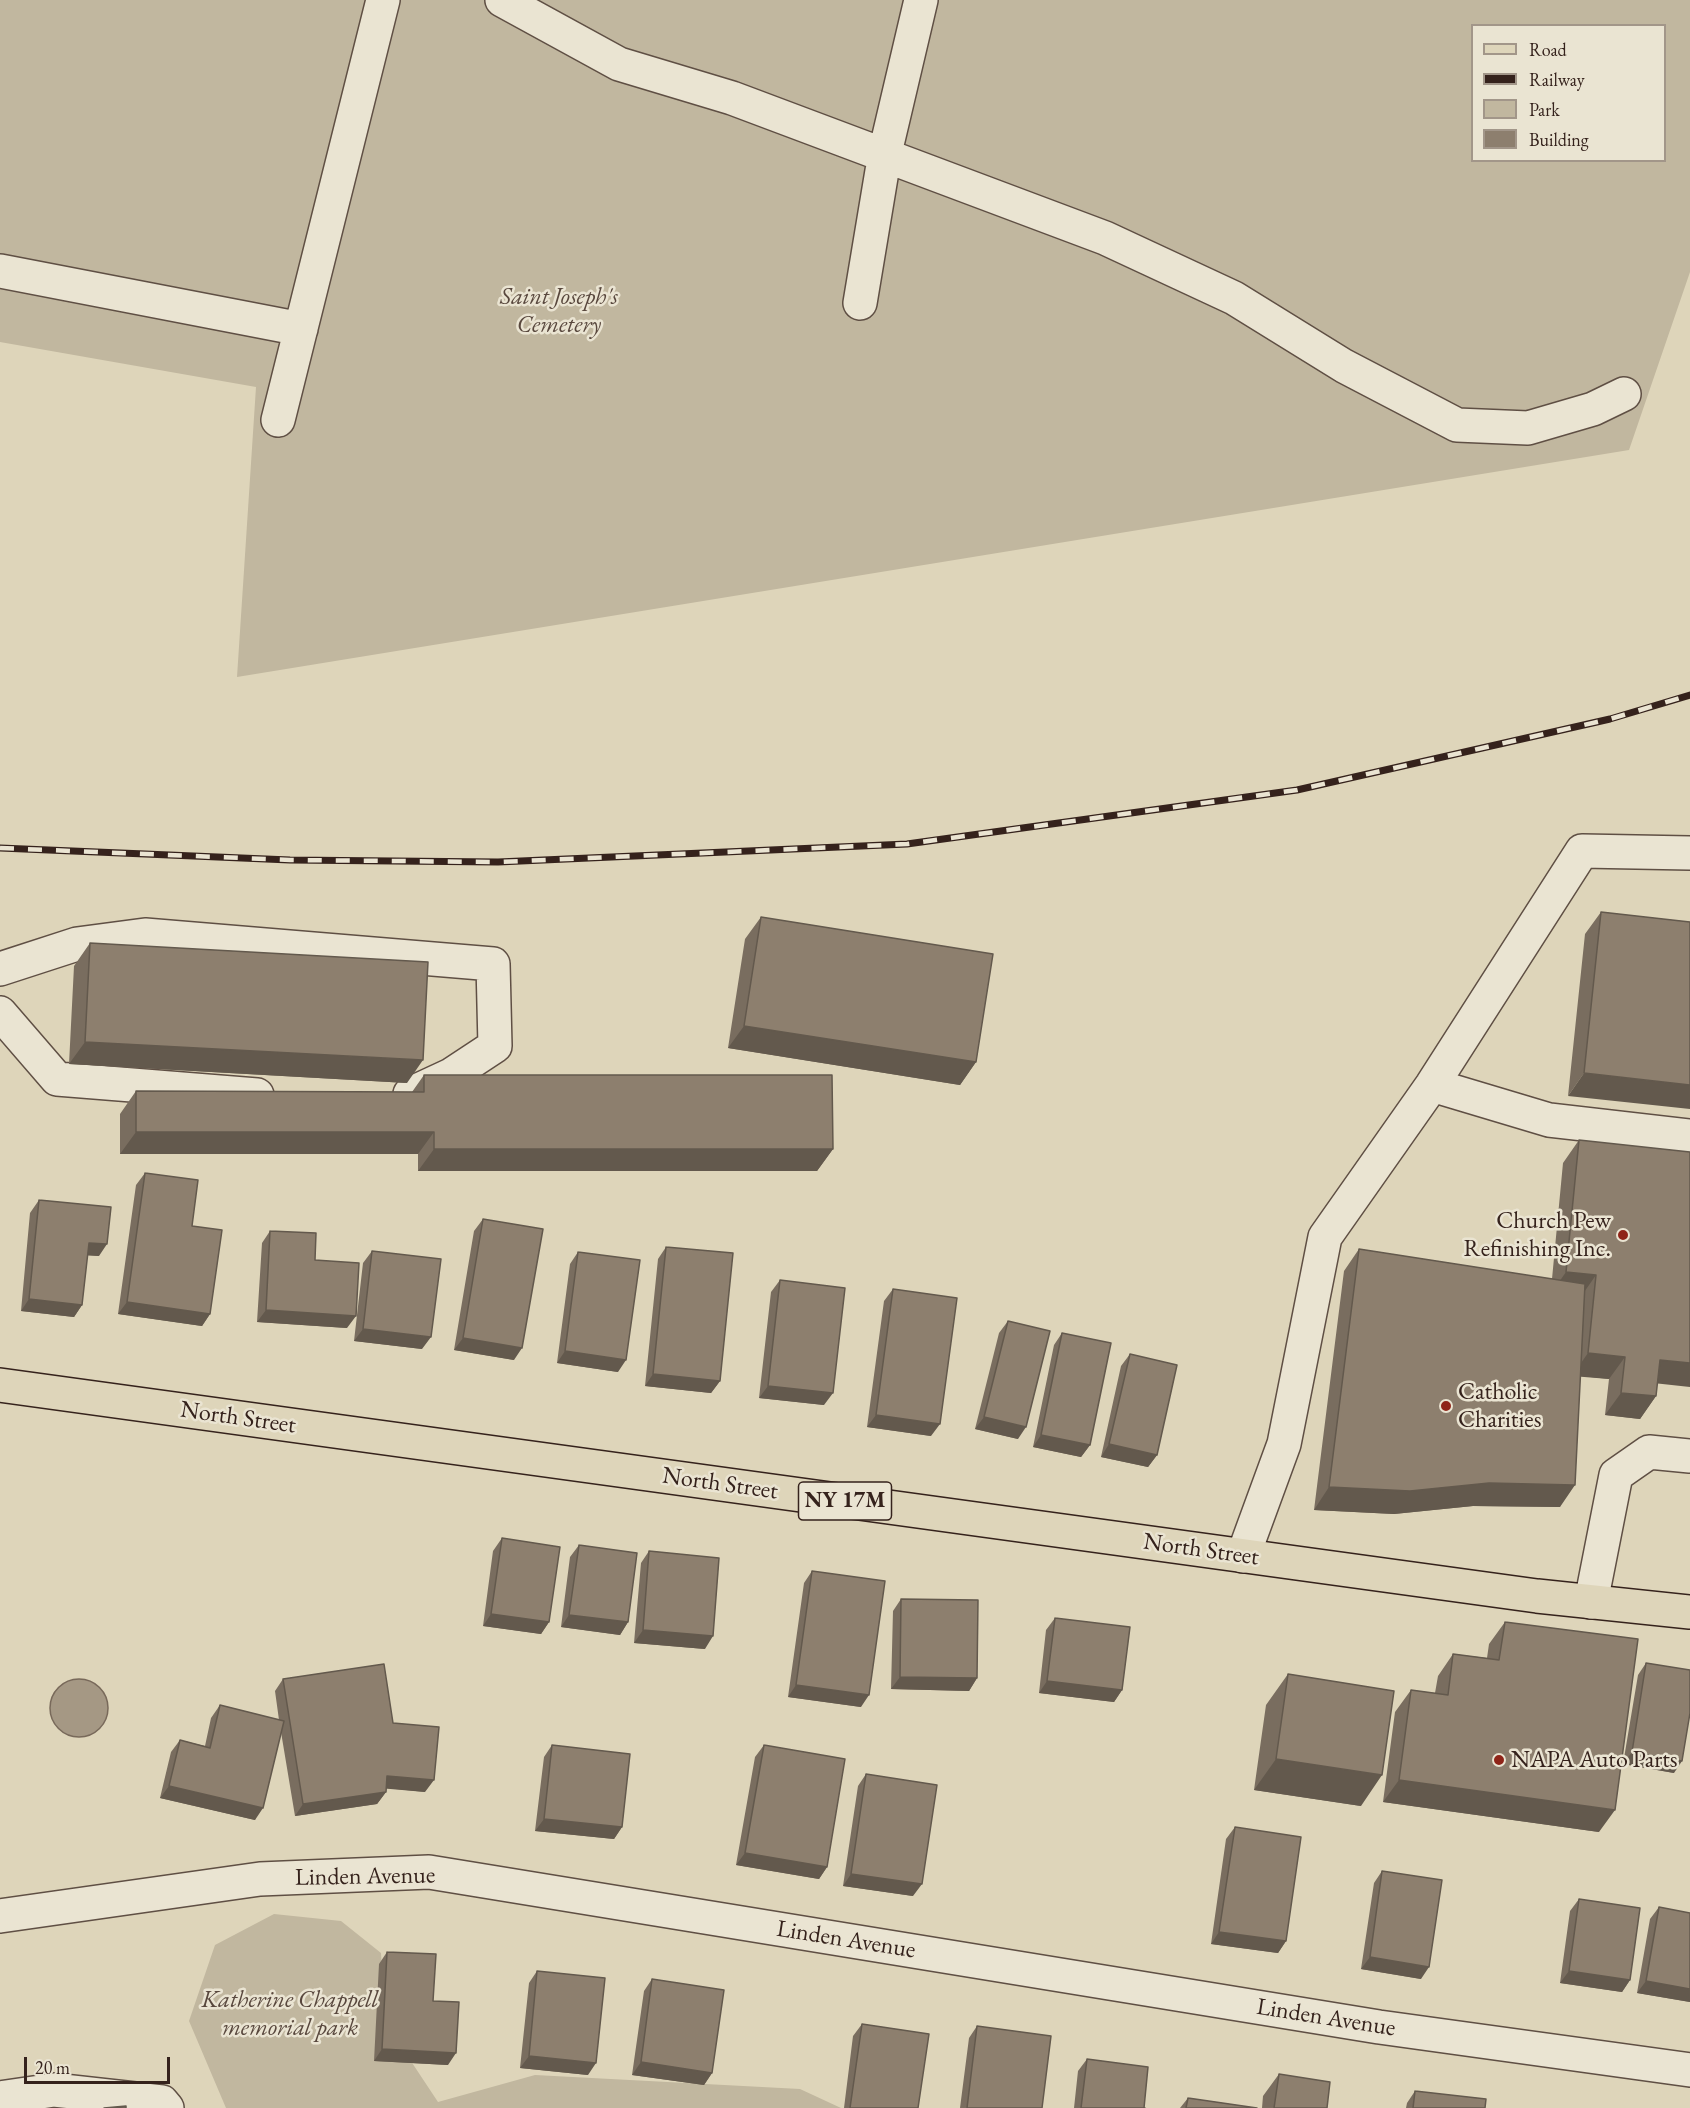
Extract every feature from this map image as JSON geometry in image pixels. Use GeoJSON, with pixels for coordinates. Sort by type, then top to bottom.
{"type":"FeatureCollection","features":[{"type":"Feature","properties":{"kind":"main road","name":"North Street"},"geometry":{"type":"LineString","coordinates":[[0,1385],[1243,1556],[1591,1602],[1690,1612]]}},
{"type":"Feature","properties":{"kind":"street"},"geometry":{"type":"LineString","coordinates":[[278,420],[383,0]]}},
{"type":"Feature","properties":{"kind":"street"},"geometry":{"type":"LineString","coordinates":[[502,0],[619,64],[732,98],[885,153],[1105,238],[1234,298],[1344,366],[1457,425],[1528,428],[1593,409],[1624,394]]}},
{"type":"Feature","properties":{"kind":"street"},"geometry":{"type":"LineString","coordinates":[[860,303],[885,153],[921,0]]}},
{"type":"Feature","properties":{"kind":"street"},"geometry":{"type":"LineString","coordinates":[[0,271],[301,329]]}},
{"type":"Feature","properties":{"kind":"street"},"geometry":{"type":"LineString","coordinates":[[1243,1556],[1284,1444],[1325,1237],[1432,1085],[1582,851],[1690,853]]}},
{"type":"Feature","properties":{"kind":"street"},"geometry":{"type":"LineString","coordinates":[[0,969],[77,944],[145,935],[493,964],[495,1046],[451,1075],[386,1105]]}},
{"type":"Feature","properties":{"kind":"street"},"geometry":{"type":"LineString","coordinates":[[0,1013],[57,1079],[292,1098]]}},
{"type":"Feature","properties":{"kind":"street"},"geometry":{"type":"LineString","coordinates":[[1432,1085],[1549,1120],[1690,1136]]}},
{"type":"Feature","properties":{"kind":"street"},"geometry":{"type":"LineString","coordinates":[[1591,1602],[1616,1475],[1649,1452],[1690,1456]]}},
{"type":"Feature","properties":{"kind":"street","name":"Linden Avenue"},"geometry":{"type":"LineString","coordinates":[[0,1916],[261,1879],[429,1872],[1379,2027],[1690,2070]]}},
{"type":"Feature","properties":{"kind":"street"},"geometry":{"type":"LineString","coordinates":[[0,2098],[54,2090],[162,2102],[167,2108]]}},
{"type":"Feature","properties":{"kind":"green space","name":"Saint Joseph's Cemetery"},"geometry":{"type":"Polygon","coordinates":[[[0,0],[1690,0],[1690,272],[1629,450],[237,677],[256,387],[0,342],[0,0]]]}},
{"type":"Feature","properties":{"kind":"green space","name":"Katherine Chappell memorial park"},"geometry":{"type":"Polygon","coordinates":[[[274,1914],[341,1921],[381,1953],[385,2022],[438,2102],[535,2075],[800,2089],[841,2108],[226,2108],[189,2021],[215,1945],[274,1914]]]}},
{"type":"Feature","properties":{"kind":"shaded area"},"geometry":{"type":"Polygon","coordinates":[[[79,1679],[90,1681],[103,1692],[108,1708],[106,1719],[95,1732],[79,1737],[68,1735],[55,1724],[50,1708],[52,1697],[63,1684],[79,1679]]]}},
{"type":"Feature","properties":{"kind":"building"},"geometry":{"type":"Polygon","coordinates":[[[1601,912],[1690,922],[1690,1085],[1584,1073],[1601,912]]]}},
{"type":"Feature","properties":{"kind":"building"},"geometry":{"type":"Polygon","coordinates":[[[761,917],[993,954],[976,1062],[744,1026],[761,917]]]}},
{"type":"Feature","properties":{"kind":"building"},"geometry":{"type":"Polygon","coordinates":[[[90,943],[428,962],[423,1060],[85,1042],[90,943]]]}},
{"type":"Feature","properties":{"kind":"building"},"geometry":{"type":"Polygon","coordinates":[[[424,1075],[832,1075],[833,1149],[434,1149],[434,1132],[136,1132],[136,1091],[424,1092],[424,1075]]]}},
{"type":"Feature","properties":{"kind":"building","name":"Church Pew Refinishing Inc."},"geometry":{"type":"Polygon","coordinates":[[[1579,1140],[1690,1152],[1690,1363],[1660,1360],[1656,1396],[1621,1393],[1625,1357],[1588,1353],[1596,1275],[1566,1272],[1579,1140]]]}},
{"type":"Feature","properties":{"kind":"building"},"geometry":{"type":"Polygon","coordinates":[[[145,1173],[198,1180],[192,1226],[222,1230],[210,1314],[127,1302],[145,1173]]]}},
{"type":"Feature","properties":{"kind":"building"},"geometry":{"type":"Polygon","coordinates":[[[39,1200],[111,1207],[107,1244],[89,1243],[82,1305],[29,1299],[39,1200]]]}},
{"type":"Feature","properties":{"kind":"building"},"geometry":{"type":"Polygon","coordinates":[[[483,1219],[543,1229],[522,1348],[463,1338],[483,1219]]]}},
{"type":"Feature","properties":{"kind":"building"},"geometry":{"type":"Polygon","coordinates":[[[270,1231],[316,1233],[315,1260],[359,1263],[356,1316],[266,1310],[270,1231]]]}},
{"type":"Feature","properties":{"kind":"building"},"geometry":{"type":"Polygon","coordinates":[[[666,1247],[733,1253],[720,1381],[653,1374],[666,1247]]]}},
{"type":"Feature","properties":{"kind":"building","name":"Catholic Charities"},"geometry":{"type":"Polygon","coordinates":[[[1359,1249],[1585,1284],[1575,1485],[1489,1483],[1410,1491],[1329,1487],[1359,1249]]]}},
{"type":"Feature","properties":{"kind":"building"},"geometry":{"type":"Polygon","coordinates":[[[372,1251],[441,1259],[431,1337],[363,1329],[372,1251]]]}},
{"type":"Feature","properties":{"kind":"building"},"geometry":{"type":"Polygon","coordinates":[[[578,1252],[640,1260],[626,1360],[565,1351],[578,1252]]]}},
{"type":"Feature","properties":{"kind":"building"},"geometry":{"type":"Polygon","coordinates":[[[780,1280],[845,1288],[833,1393],[768,1386],[780,1280]]]}},
{"type":"Feature","properties":{"kind":"building"},"geometry":{"type":"Polygon","coordinates":[[[893,1289],[957,1298],[940,1424],[876,1415],[893,1289]]]}},
{"type":"Feature","properties":{"kind":"building"},"geometry":{"type":"Polygon","coordinates":[[[1008,1321],[1050,1331],[1026,1427],[984,1417],[1008,1321]]]}},
{"type":"Feature","properties":{"kind":"building"},"geometry":{"type":"Polygon","coordinates":[[[1062,1333],[1111,1343],[1090,1445],[1041,1435],[1062,1333]]]}},
{"type":"Feature","properties":{"kind":"building"},"geometry":{"type":"Polygon","coordinates":[[[1130,1354],[1177,1365],[1157,1455],[1109,1444],[1130,1354]]]}},
{"type":"Feature","properties":{"kind":"building"},"geometry":{"type":"Polygon","coordinates":[[[502,1538],[560,1547],[549,1622],[491,1614],[502,1538]]]}},
{"type":"Feature","properties":{"kind":"building"},"geometry":{"type":"Polygon","coordinates":[[[579,1545],[637,1553],[628,1622],[569,1615],[579,1545]]]}},
{"type":"Feature","properties":{"kind":"building"},"geometry":{"type":"Polygon","coordinates":[[[649,1551],[719,1558],[713,1636],[643,1630],[649,1551]]]}},
{"type":"Feature","properties":{"kind":"building"},"geometry":{"type":"Polygon","coordinates":[[[812,1571],[885,1581],[869,1695],[796,1685],[812,1571]]]}},
{"type":"Feature","properties":{"kind":"building"},"geometry":{"type":"Polygon","coordinates":[[[901,1599],[978,1600],[977,1678],[900,1677],[901,1599]]]}},
{"type":"Feature","properties":{"kind":"building"},"geometry":{"type":"Polygon","coordinates":[[[1055,1618],[1130,1627],[1122,1690],[1047,1681],[1055,1618]]]}},
{"type":"Feature","properties":{"kind":"building","name":"NAPA Auto Parts"},"geometry":{"type":"Polygon","coordinates":[[[1505,1622],[1638,1639],[1615,1810],[1399,1780],[1411,1690],[1448,1695],[1453,1654],[1499,1660],[1505,1622]]]}},
{"type":"Feature","properties":{"kind":"building"},"geometry":{"type":"Polygon","coordinates":[[[1646,1663],[1690,1670],[1690,1713],[1682,1761],[1632,1752],[1646,1663]]]}},
{"type":"Feature","properties":{"kind":"building"},"geometry":{"type":"Polygon","coordinates":[[[384,1664],[393,1723],[439,1727],[434,1780],[387,1776],[386,1792],[303,1804],[283,1679],[384,1664]]]}},
{"type":"Feature","properties":{"kind":"building"},"geometry":{"type":"Polygon","coordinates":[[[1288,1674],[1394,1691],[1382,1775],[1276,1759],[1288,1674]]]}},
{"type":"Feature","properties":{"kind":"building"},"geometry":{"type":"Polygon","coordinates":[[[220,1705],[284,1721],[263,1808],[169,1786],[180,1740],[210,1748],[220,1705]]]}},
{"type":"Feature","properties":{"kind":"building"},"geometry":{"type":"Polygon","coordinates":[[[552,1745],[630,1754],[622,1827],[544,1819],[552,1745]]]}},
{"type":"Feature","properties":{"kind":"building"},"geometry":{"type":"Polygon","coordinates":[[[764,1745],[845,1759],[827,1867],[745,1853],[764,1745]]]}},
{"type":"Feature","properties":{"kind":"building"},"geometry":{"type":"Polygon","coordinates":[[[866,1774],[937,1785],[922,1884],[851,1874],[866,1774]]]}},
{"type":"Feature","properties":{"kind":"building"},"geometry":{"type":"Polygon","coordinates":[[[1235,1827],[1301,1837],[1286,1941],[1219,1932],[1235,1827]]]}},
{"type":"Feature","properties":{"kind":"building"},"geometry":{"type":"Polygon","coordinates":[[[1382,1871],[1442,1880],[1429,1967],[1370,1957],[1382,1871]]]}},
{"type":"Feature","properties":{"kind":"building"},"geometry":{"type":"Polygon","coordinates":[[[1579,1899],[1640,1908],[1630,1980],[1569,1971],[1579,1899]]]}},
{"type":"Feature","properties":{"kind":"building"},"geometry":{"type":"Polygon","coordinates":[[[1659,1907],[1690,1913],[1690,1989],[1646,1981],[1659,1907]]]}},
{"type":"Feature","properties":{"kind":"building"},"geometry":{"type":"Polygon","coordinates":[[[387,1952],[436,1954],[433,2001],[459,2002],[456,2053],[382,2049],[387,1952]]]}},
{"type":"Feature","properties":{"kind":"building"},"geometry":{"type":"Polygon","coordinates":[[[537,1971],[605,1978],[596,2063],[529,2056],[537,1971]]]}},
{"type":"Feature","properties":{"kind":"building"},"geometry":{"type":"Polygon","coordinates":[[[652,1979],[724,1990],[712,2073],[641,2062],[652,1979]]]}},
{"type":"Feature","properties":{"kind":"building"},"geometry":{"type":"Polygon","coordinates":[[[862,2024],[929,2034],[918,2108],[850,2108],[862,2024]]]}},
{"type":"Feature","properties":{"kind":"building"},"geometry":{"type":"Polygon","coordinates":[[[977,2026],[1051,2036],[1042,2108],[967,2108],[977,2026]]]}},
{"type":"Feature","properties":{"kind":"building"},"geometry":{"type":"Polygon","coordinates":[[[1087,2059],[1148,2067],[1144,2108],[1081,2108],[1087,2059]]]}},
{"type":"Feature","properties":{"kind":"building"},"geometry":{"type":"Polygon","coordinates":[[[1279,2074],[1330,2082],[1327,2108],[1274,2108],[1279,2074]]]}},
{"type":"Feature","properties":{"kind":"building"},"geometry":{"type":"Polygon","coordinates":[[[1415,2091],[1486,2099],[1485,2108],[1413,2108],[1415,2091]]]}},
{"type":"Feature","properties":{"kind":"building"},"geometry":{"type":"Polygon","coordinates":[[[1188,2098],[1257,2108],[1186,2108],[1188,2098]]]}},
{"type":"Feature","properties":{"kind":"railway"},"geometry":{"type":"LineString","coordinates":[[0,848],[290,860],[498,862],[907,844],[1297,790],[1610,719],[1690,695]]}},
{"type":"Feature","properties":{"kind":"place","name":"Church Pew Refinishing Inc."},"geometry":{"type":"Point","coordinates":[1623,1235]}},
{"type":"Feature","properties":{"kind":"place","name":"Catholic Charities"},"geometry":{"type":"Point","coordinates":[1446,1406]}},
{"type":"Feature","properties":{"kind":"place","name":"NAPA Auto Parts"},"geometry":{"type":"Point","coordinates":[1499,1760]}}]}
